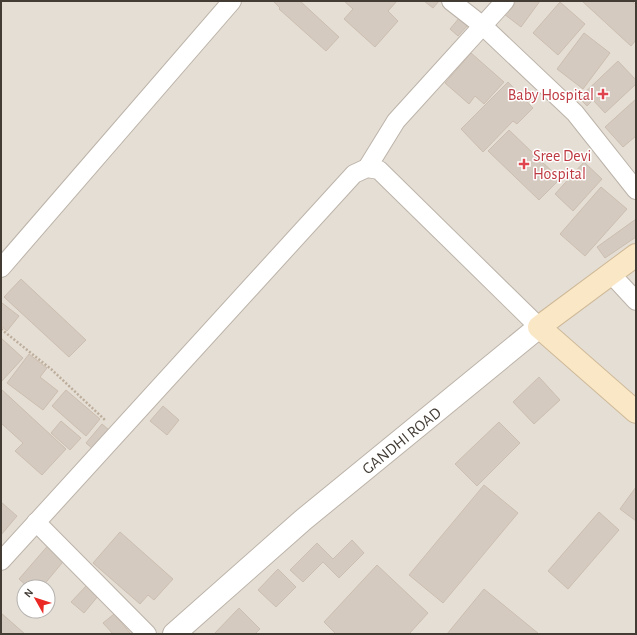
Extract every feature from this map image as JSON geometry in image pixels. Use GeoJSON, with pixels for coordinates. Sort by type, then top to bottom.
{"type":"FeatureCollection","features":[{"type":"Feature","properties":{"kind":"main road","name":"GANDHI ROAD"},"geometry":{"type":"LineString","coordinates":[[539,327],[636,255]]}},
{"type":"Feature","properties":{"kind":"main road"},"geometry":{"type":"LineString","coordinates":[[539,327],[636,412]]}},
{"type":"Feature","properties":{"kind":"street"},"geometry":{"type":"LineString","coordinates":[[1,268],[232,1]]}},
{"type":"Feature","properties":{"kind":"street"},"geometry":{"type":"LineString","coordinates":[[452,1],[483,26],[575,113],[636,190]]}},
{"type":"Feature","properties":{"kind":"street"},"geometry":{"type":"LineString","coordinates":[[1,561],[354,174],[366,168],[396,121],[505,1]]}},
{"type":"Feature","properties":{"kind":"street"},"geometry":{"type":"LineString","coordinates":[[366,168],[379,170],[539,327]]}},
{"type":"Feature","properties":{"kind":"street"},"geometry":{"type":"LineString","coordinates":[[611,274],[636,301]]}},
{"type":"Feature","properties":{"kind":"street","name":"GANDHI ROAD"},"geometry":{"type":"LineString","coordinates":[[174,634],[303,520],[539,327]]}},
{"type":"Feature","properties":{"kind":"street"},"geometry":{"type":"LineString","coordinates":[[36,522],[147,634]]}},
{"type":"Feature","properties":{"kind":"path"},"geometry":{"type":"LineString","coordinates":[[1,329],[51,369],[98,412],[117,433]]}},
{"type":"Feature","properties":{"kind":"shaded area"},"geometry":{"type":"Polygon","coordinates":[[[1,1],[636,1],[636,634],[1,634],[1,1]]]}},
{"type":"Feature","properties":{"kind":"building"},"geometry":{"type":"Polygon","coordinates":[[[273,1],[300,1],[339,37],[326,51],[279,9],[280,8],[273,1]]]}},
{"type":"Feature","properties":{"kind":"building"},"geometry":{"type":"Polygon","coordinates":[[[344,1],[397,1],[388,11],[398,21],[375,47],[344,19],[353,9],[344,1]]]}},
{"type":"Feature","properties":{"kind":"building"},"geometry":{"type":"Polygon","coordinates":[[[424,1],[439,1],[433,8],[424,1]]]}},
{"type":"Feature","properties":{"kind":"building"},"geometry":{"type":"Polygon","coordinates":[[[513,1],[540,1],[521,27],[504,14],[513,1]]]}},
{"type":"Feature","properties":{"kind":"building"},"geometry":{"type":"Polygon","coordinates":[[[582,1],[633,2],[636,5],[636,40],[631,46],[582,1]]]}},
{"type":"Feature","properties":{"kind":"building"},"geometry":{"type":"Polygon","coordinates":[[[560,2],[585,24],[558,55],[533,33],[560,2]]]}},
{"type":"Feature","properties":{"kind":"building"},"geometry":{"type":"Polygon","coordinates":[[[460,17],[468,25],[458,36],[450,29],[460,17]]]}},
{"type":"Feature","properties":{"kind":"building"},"geometry":{"type":"Polygon","coordinates":[[[584,33],[610,53],[583,89],[557,69],[584,33]]]}},
{"type":"Feature","properties":{"kind":"building"},"geometry":{"type":"Polygon","coordinates":[[[471,53],[504,82],[484,104],[475,96],[469,104],[445,83],[471,53]]]}},
{"type":"Feature","properties":{"kind":"building"},"geometry":{"type":"Polygon","coordinates":[[[618,61],[636,80],[636,84],[605,113],[593,100],[587,106],[579,98],[618,61]]]}},
{"type":"Feature","properties":{"kind":"building"},"geometry":{"type":"Polygon","coordinates":[[[508,82],[533,108],[517,124],[513,121],[483,152],[461,129],[508,82]]]}},
{"type":"Feature","properties":{"kind":"building"},"geometry":{"type":"Polygon","coordinates":[[[636,99],[636,136],[623,147],[605,127],[636,99]]]}},
{"type":"Feature","properties":{"kind":"building"},"geometry":{"type":"Polygon","coordinates":[[[509,130],[560,179],[539,200],[488,151],[509,130]]]}},
{"type":"Feature","properties":{"kind":"building"},"geometry":{"type":"Polygon","coordinates":[[[584,162],[602,179],[573,211],[555,194],[584,162]]]}},
{"type":"Feature","properties":{"kind":"building"},"geometry":{"type":"Polygon","coordinates":[[[601,187],[627,209],[585,256],[560,234],[601,187]]]}},
{"type":"Feature","properties":{"kind":"building"},"geometry":{"type":"Polygon","coordinates":[[[636,219],[636,237],[605,258],[597,247],[636,219]]]}},
{"type":"Feature","properties":{"kind":"building"},"geometry":{"type":"Polygon","coordinates":[[[21,279],[86,340],[69,357],[4,297],[21,279]]]}},
{"type":"Feature","properties":{"kind":"building"},"geometry":{"type":"Polygon","coordinates":[[[2,303],[19,316],[7,331],[1,326],[2,303]]]}},
{"type":"Feature","properties":{"kind":"building"},"geometry":{"type":"Polygon","coordinates":[[[1,338],[23,358],[1,382],[1,338]]]}},
{"type":"Feature","properties":{"kind":"building"},"geometry":{"type":"Polygon","coordinates":[[[29,354],[47,368],[40,377],[58,391],[43,410],[7,383],[29,354]]]}},
{"type":"Feature","properties":{"kind":"building"},"geometry":{"type":"Polygon","coordinates":[[[539,377],[560,400],[534,424],[513,402],[539,377]]]}},
{"type":"Feature","properties":{"kind":"building"},"geometry":{"type":"Polygon","coordinates":[[[1,389],[66,449],[42,475],[15,451],[23,443],[1,423],[1,389]]]}},
{"type":"Feature","properties":{"kind":"building"},"geometry":{"type":"Polygon","coordinates":[[[66,390],[100,419],[86,436],[52,406],[66,390]]]}},
{"type":"Feature","properties":{"kind":"building"},"geometry":{"type":"Polygon","coordinates":[[[163,406],[179,420],[167,435],[150,421],[163,406]]]}},
{"type":"Feature","properties":{"kind":"building"},"geometry":{"type":"Polygon","coordinates":[[[61,421],[81,438],[70,450],[51,433],[61,421]]]}},
{"type":"Feature","properties":{"kind":"building"},"geometry":{"type":"Polygon","coordinates":[[[499,422],[520,443],[477,486],[455,464],[499,422]]]}},
{"type":"Feature","properties":{"kind":"building"},"geometry":{"type":"Polygon","coordinates":[[[102,424],[109,430],[93,449],[86,443],[102,424]]]}},
{"type":"Feature","properties":{"kind":"building"},"geometry":{"type":"Polygon","coordinates":[[[484,485],[518,513],[443,603],[409,575],[484,485]]]}},
{"type":"Feature","properties":{"kind":"building"},"geometry":{"type":"Polygon","coordinates":[[[636,487],[636,521],[620,509],[636,487]]]}},
{"type":"Feature","properties":{"kind":"building"},"geometry":{"type":"Polygon","coordinates":[[[1,502],[17,516],[1,535],[1,502]]]}},
{"type":"Feature","properties":{"kind":"building"},"geometry":{"type":"Polygon","coordinates":[[[599,512],[619,530],[568,589],[548,571],[599,512]]]}},
{"type":"Feature","properties":{"kind":"building"},"geometry":{"type":"Polygon","coordinates":[[[120,532],[173,579],[154,600],[148,595],[140,604],[93,563],[120,532]]]}},
{"type":"Feature","properties":{"kind":"building"},"geometry":{"type":"Polygon","coordinates":[[[352,540],[364,553],[339,578],[323,562],[303,582],[290,570],[317,543],[333,559],[352,540]]]}},
{"type":"Feature","properties":{"kind":"building"},"geometry":{"type":"Polygon","coordinates":[[[51,542],[67,557],[49,579],[19,579],[51,542]]]}},
{"type":"Feature","properties":{"kind":"building"},"geometry":{"type":"Polygon","coordinates":[[[377,565],[428,613],[409,634],[336,634],[324,622],[377,565]]]}},
{"type":"Feature","properties":{"kind":"building"},"geometry":{"type":"Polygon","coordinates":[[[278,569],[296,587],[276,607],[258,590],[278,569]]]}},
{"type":"Feature","properties":{"kind":"building"},"geometry":{"type":"Polygon","coordinates":[[[87,585],[99,595],[84,613],[71,602],[87,585]]]}},
{"type":"Feature","properties":{"kind":"building"},"geometry":{"type":"Polygon","coordinates":[[[484,589],[539,634],[447,634],[484,589]]]}},
{"type":"Feature","properties":{"kind":"building"},"geometry":{"type":"Polygon","coordinates":[[[239,608],[260,629],[255,634],[214,634],[239,608]]]}},
{"type":"Feature","properties":{"kind":"building"},"geometry":{"type":"Polygon","coordinates":[[[1,613],[25,634],[1,634],[1,613]]]}},
{"type":"Feature","properties":{"kind":"building"},"geometry":{"type":"Polygon","coordinates":[[[114,614],[131,634],[113,634],[103,623],[114,614]]]}},
{"type":"Feature","properties":{"kind":"place","name":"Baby Hospital"},"geometry":{"type":"Point","coordinates":[603,94]}},
{"type":"Feature","properties":{"kind":"place","name":"Sree Devi Hospital"},"geometry":{"type":"Point","coordinates":[524,164]}}]}
